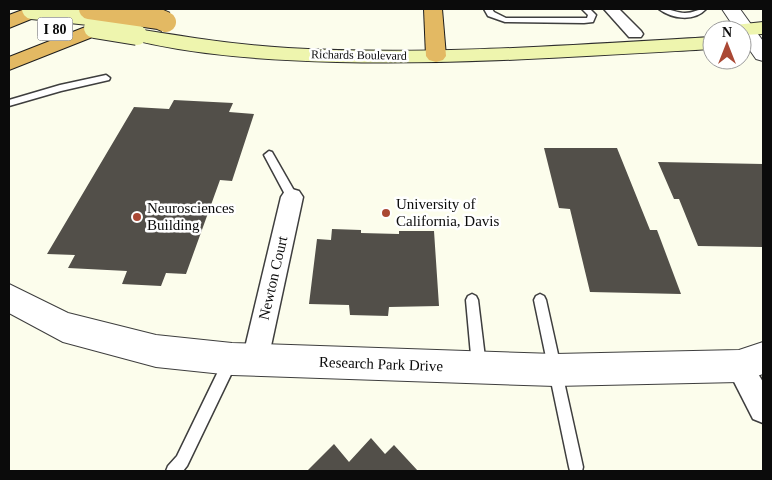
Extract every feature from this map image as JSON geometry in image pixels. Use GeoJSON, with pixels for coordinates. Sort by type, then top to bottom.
{"type":"FeatureCollection","features":[{"type":"Feature","properties":{"kind":"highway","name":"I 80"},"geometry":{"type":"LineString","coordinates":[[9,22],[40,9]]}},
{"type":"Feature","properties":{"kind":"highway"},"geometry":{"type":"LineString","coordinates":[[84,9],[160,19],[166,22]]}},
{"type":"Feature","properties":{"kind":"highway","name":"I 80"},"geometry":{"type":"LineString","coordinates":[[9,49],[101,9]]}},
{"type":"Feature","properties":{"kind":"highway"},"geometry":{"type":"LineString","coordinates":[[9,64],[146,9]]}},
{"type":"Feature","properties":{"kind":"highway"},"geometry":{"type":"LineString","coordinates":[[433,9],[442,47]]}},
{"type":"Feature","properties":{"kind":"highway"},"geometry":{"type":"LineString","coordinates":[[442,47],[445,9]]}},
{"type":"Feature","properties":{"kind":"main road"},"geometry":{"type":"LineString","coordinates":[[32,9],[246,32]]}},
{"type":"Feature","properties":{"kind":"main road","name":"Richards Boulevard"},"geometry":{"type":"LineString","coordinates":[[9,13],[222,48],[309,55],[702,31]]}},
{"type":"Feature","properties":{"kind":"main road","name":"Richards Boulevard"},"geometry":{"type":"LineString","coordinates":[[307,37],[442,47],[702,43]]}},
{"type":"Feature","properties":{"kind":"street"},"geometry":{"type":"LineString","coordinates":[[612,9],[635,34]]}},
{"type":"Feature","properties":{"kind":"street"},"geometry":{"type":"LineString","coordinates":[[731,9],[739,20]]}},
{"type":"Feature","properties":{"kind":"street","name":"Newton Court"},"geometry":{"type":"LineString","coordinates":[[243,359],[292,197]]}},
{"type":"Feature","properties":{"kind":"street","name":"Research Park Drive"},"geometry":{"type":"LineString","coordinates":[[9,298],[63,327],[156,352],[243,359],[555,370],[751,362]]}},
{"type":"Feature","properties":{"kind":"street"},"geometry":{"type":"LineString","coordinates":[[751,362],[763,409]]}},
{"type":"Feature","properties":{"kind":"lane"},"geometry":{"type":"LineString","coordinates":[[488,9],[492,14],[505,20],[584,21],[590,20],[592,16],[586,9]]}},
{"type":"Feature","properties":{"kind":"lane"},"geometry":{"type":"LineString","coordinates":[[663,9],[691,16],[702,9]]}},
{"type":"Feature","properties":{"kind":"lane"},"geometry":{"type":"LineString","coordinates":[[9,102],[106,78]]}},
{"type":"Feature","properties":{"kind":"lane"},"geometry":{"type":"LineString","coordinates":[[269,155],[292,197]]}},
{"type":"Feature","properties":{"kind":"lane"},"geometry":{"type":"LineString","coordinates":[[472,300],[480,368]]}},
{"type":"Feature","properties":{"kind":"lane"},"geometry":{"type":"LineString","coordinates":[[540,300],[576,467]]}},
{"type":"Feature","properties":{"kind":"lane"},"geometry":{"type":"LineString","coordinates":[[173,471],[182,461],[243,359]]}},
{"type":"Feature","properties":{"kind":"building","name":"Neurosciences Building"},"geometry":{"type":"Polygon","coordinates":[[[174,100],[233,103],[229,112],[254,114],[232,181],[220,180],[186,274],[166,273],[161,286],[122,284],[127,271],[68,268],[75,255],[47,254],[134,107],[169,109],[174,100]]]}},
{"type":"Feature","properties":{"kind":"building"},"geometry":{"type":"Polygon","coordinates":[[[544,148],[617,148],[650,230],[657,230],[681,294],[590,292],[570,209],[559,208],[544,148]]]}},
{"type":"Feature","properties":{"kind":"building"},"geometry":{"type":"Polygon","coordinates":[[[658,162],[763,164],[763,247],[698,246],[679,199],[674,199],[658,162]]]}},
{"type":"Feature","properties":{"kind":"building"},"geometry":{"type":"Polygon","coordinates":[[[332,229],[361,230],[361,233],[399,234],[399,231],[434,231],[439,306],[389,307],[388,316],[350,315],[349,305],[309,304],[317,239],[331,240],[332,229]]]}},
{"type":"Feature","properties":{"kind":"building"},"geometry":{"type":"Polygon","coordinates":[[[371,438],[385,454],[394,445],[418,471],[307,471],[334,444],[349,462],[371,438]]]}},
{"type":"Feature","properties":{"kind":"place","name":"University of California, Davis"},"geometry":{"type":"Point","coordinates":[386,213]}},
{"type":"Feature","properties":{"kind":"place","name":"Neurosciences Building"},"geometry":{"type":"Point","coordinates":[137,217]}}]}
